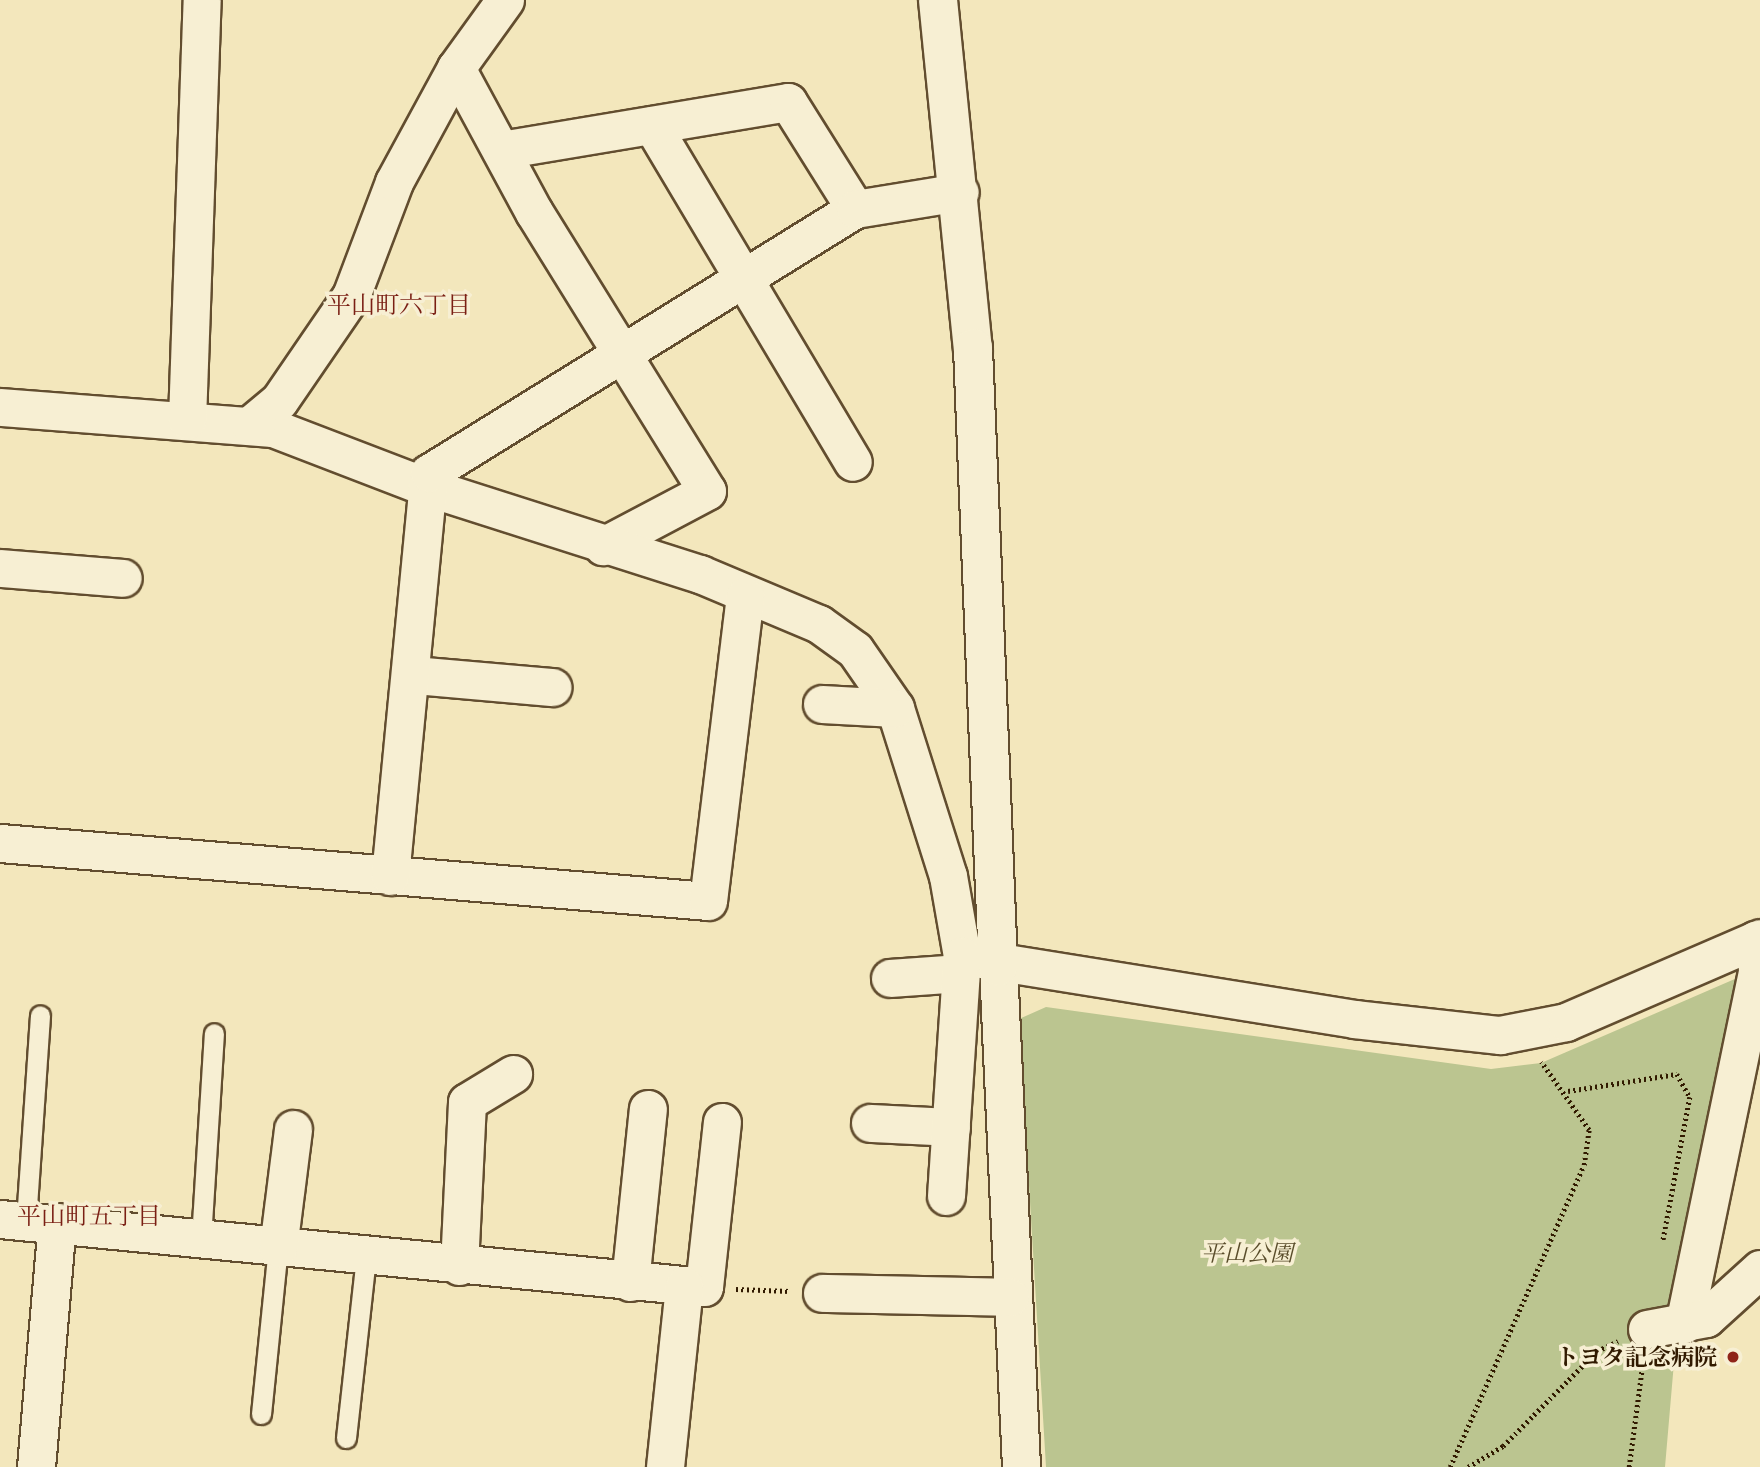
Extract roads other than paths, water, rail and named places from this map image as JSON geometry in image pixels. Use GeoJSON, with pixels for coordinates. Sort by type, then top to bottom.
{"type":"FeatureCollection","features":[{"type":"Feature","properties":{"kind":"street"},"geometry":{"type":"LineString","coordinates":[[187,420],[202,0]]}},
{"type":"Feature","properties":{"kind":"street"},"geometry":{"type":"LineString","coordinates":[[250,425],[279,401],[351,296],[394,182],[456,68],[505,0]]}},
{"type":"Feature","properties":{"kind":"street"},"geometry":{"type":"LineString","coordinates":[[938,0],[960,192],[973,348],[1010,1297],[1021,1467]]}},
{"type":"Feature","properties":{"kind":"street"},"geometry":{"type":"LineString","coordinates":[[456,68],[500,150],[707,491],[603,546]]}},
{"type":"Feature","properties":{"kind":"street"},"geometry":{"type":"LineString","coordinates":[[500,150],[788,102],[855,209]]}},
{"type":"Feature","properties":{"kind":"street"},"geometry":{"type":"LineString","coordinates":[[652,125],[746,276],[853,462]]}},
{"type":"Feature","properties":{"kind":"street"},"geometry":{"type":"LineString","coordinates":[[390,876],[414,675],[429,472],[855,209],[960,192]]}},
{"type":"Feature","properties":{"kind":"street"},"geometry":{"type":"LineString","coordinates":[[0,407],[250,425],[603,546],[700,574],[746,596],[819,624],[855,650],[895,708],[948,876],[961,965],[946,1196]]}},
{"type":"Feature","properties":{"kind":"street"},"geometry":{"type":"LineString","coordinates":[[0,568],[123,578]]}},
{"type":"Feature","properties":{"kind":"street"},"geometry":{"type":"LineString","coordinates":[[0,843],[708,901],[746,596]]}},
{"type":"Feature","properties":{"kind":"street"},"geometry":{"type":"LineString","coordinates":[[414,675],[552,687]]}},
{"type":"Feature","properties":{"kind":"street"},"geometry":{"type":"LineString","coordinates":[[822,704],[895,708]]}},
{"type":"Feature","properties":{"kind":"street"},"geometry":{"type":"LineString","coordinates":[[890,978],[961,965],[998,966],[1354,1019],[1527,1033],[1758,939],[1757,970],[1684,1324]]}},
{"type":"Feature","properties":{"kind":"street"},"geometry":{"type":"LineString","coordinates":[[955,1052],[1001,1058]]}},
{"type":"Feature","properties":{"kind":"street"},"geometry":{"type":"LineString","coordinates":[[459,1266],[467,1101],[513,1073]]}},
{"type":"Feature","properties":{"kind":"street"},"geometry":{"type":"LineString","coordinates":[[630,1282],[648,1109]]}},
{"type":"Feature","properties":{"kind":"street"},"geometry":{"type":"LineString","coordinates":[[665,1467],[722,1122]]}},
{"type":"Feature","properties":{"kind":"street"},"geometry":{"type":"LineString","coordinates":[[870,1123],[951,1127]]}},
{"type":"Feature","properties":{"kind":"street"},"geometry":{"type":"LineString","coordinates":[[278,1248],[293,1129]]}},
{"type":"Feature","properties":{"kind":"street"},"geometry":{"type":"LineString","coordinates":[[36,1467],[28,1221],[366,1258],[694,1286]]}},
{"type":"Feature","properties":{"kind":"street"},"geometry":{"type":"LineString","coordinates":[[1647,1329],[1706,1318],[1760,1269]]}},
{"type":"Feature","properties":{"kind":"street"},"geometry":{"type":"LineString","coordinates":[[822,1293],[1010,1297]]}},
{"type":"Feature","properties":{"kind":"lane"},"geometry":{"type":"LineString","coordinates":[[28,1221],[40,1015]]}},
{"type":"Feature","properties":{"kind":"lane"},"geometry":{"type":"LineString","coordinates":[[201,1239],[214,1033]]}},
{"type":"Feature","properties":{"kind":"lane"},"geometry":{"type":"LineString","coordinates":[[261,1414],[278,1248]]}},
{"type":"Feature","properties":{"kind":"lane"},"geometry":{"type":"LineString","coordinates":[[346,1438],[366,1258]]}},
{"type":"Feature","properties":{"kind":"place","name":"トヨタ記念病院"},"geometry":{"type":"Point","coordinates":[1733,1357]}},
{"type":"Feature","properties":{"kind":"district","name":"平山町六丁目"},"geometry":{"type":"Point","coordinates":[399,305]}},
{"type":"Feature","properties":{"kind":"district","name":"平山町五丁目"},"geometry":{"type":"Point","coordinates":[89,1216]}},
{"type":"Feature","properties":{"kind":"park label","name":"平山公園"},"geometry":{"type":"Point","coordinates":[1247,1253]}}]}
